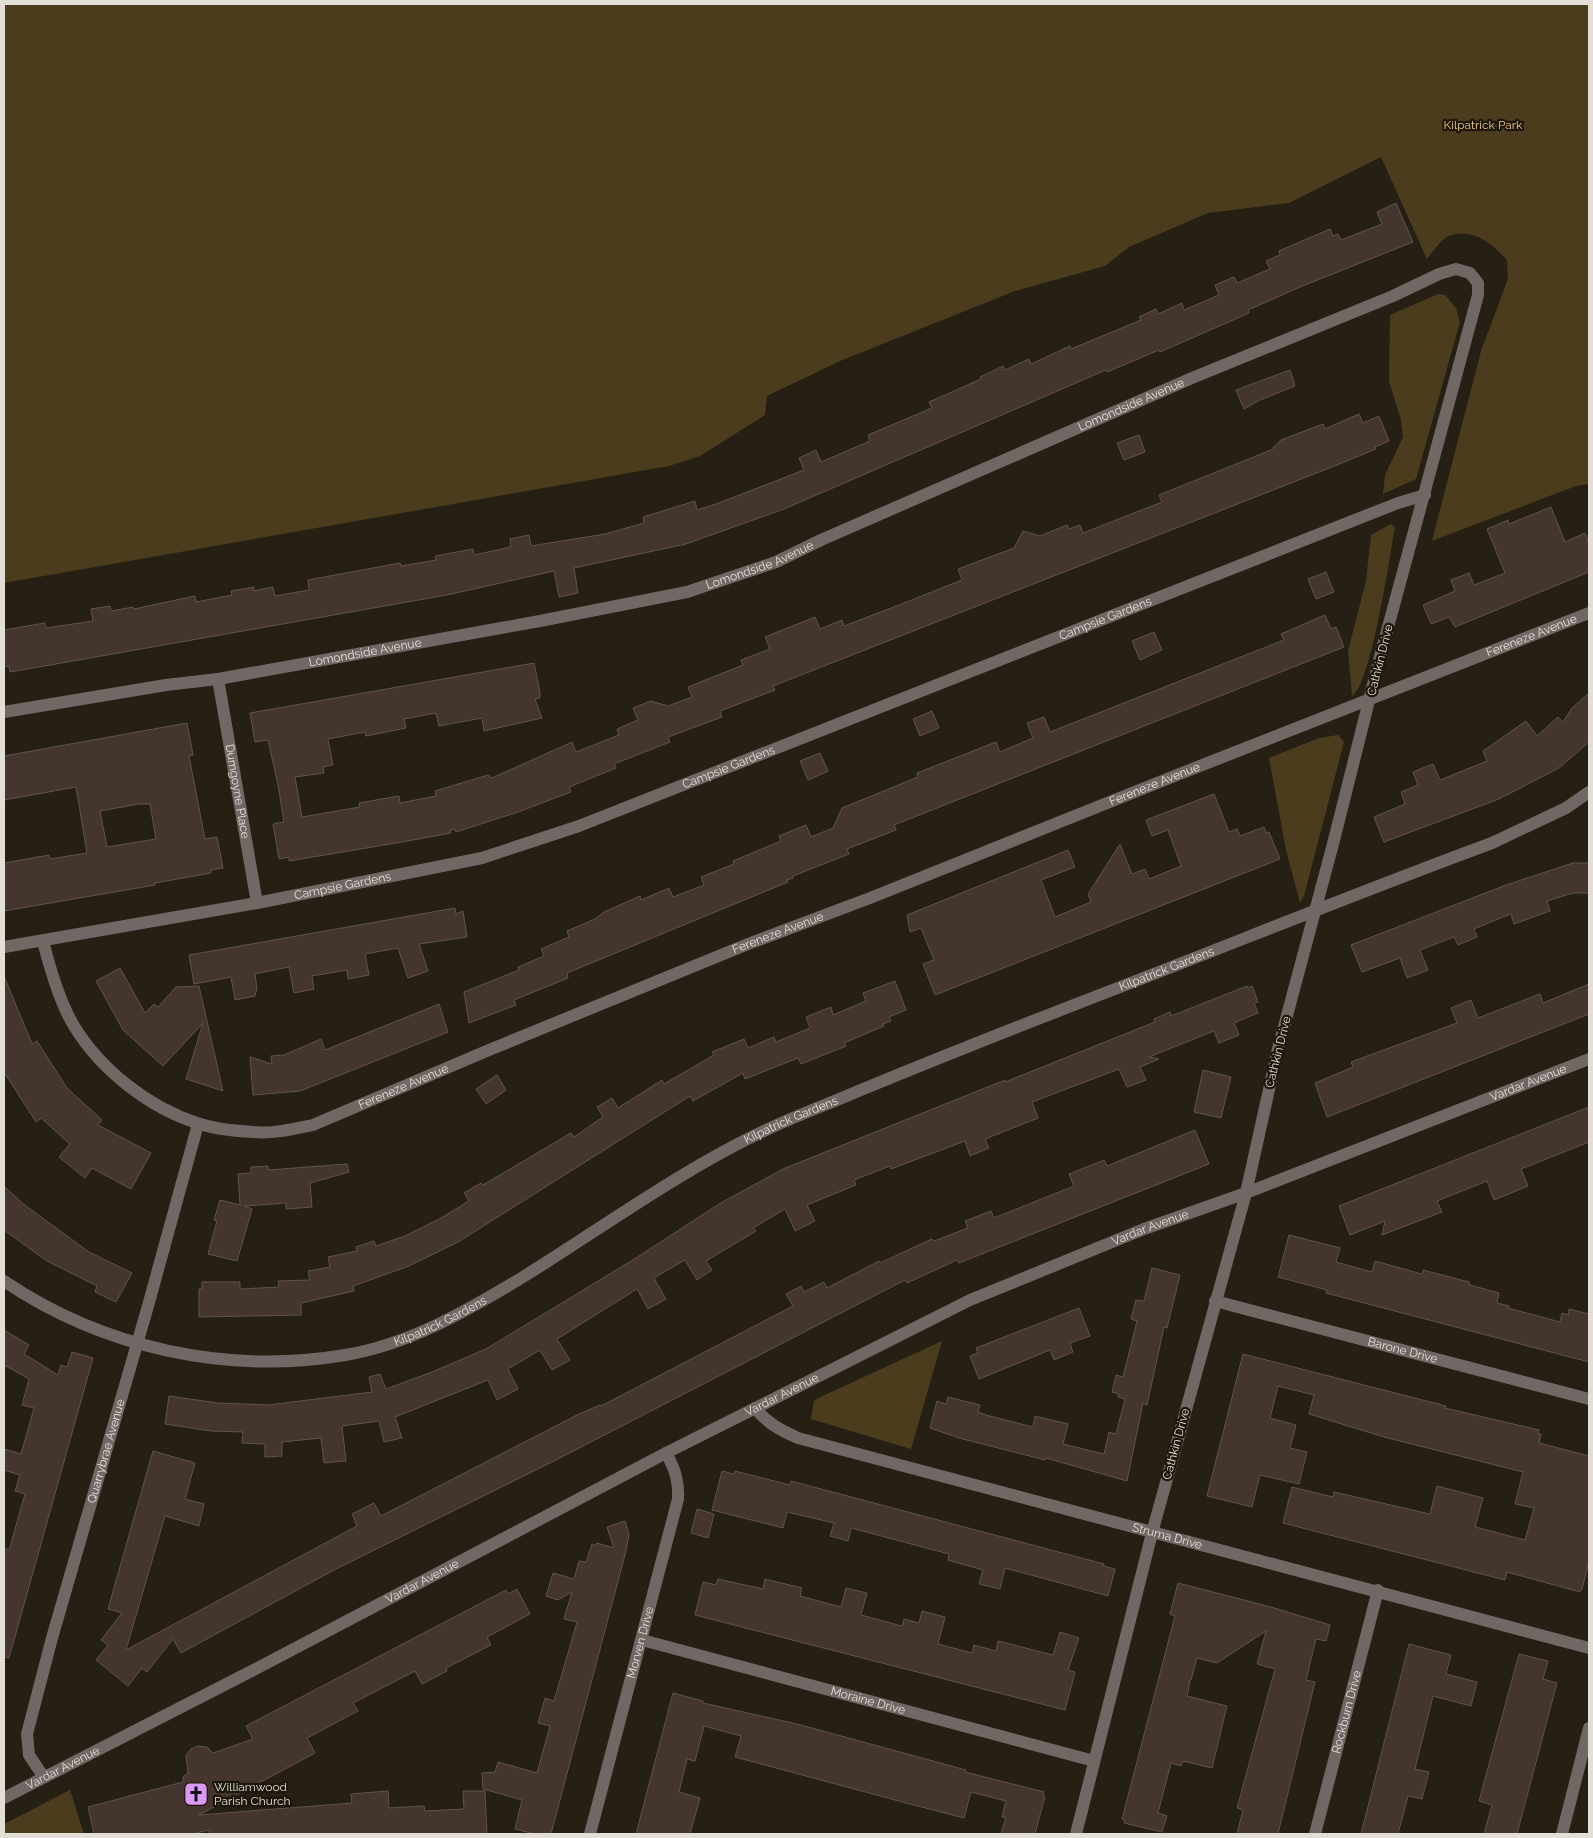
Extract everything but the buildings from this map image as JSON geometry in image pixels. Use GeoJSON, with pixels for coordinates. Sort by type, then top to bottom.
{"type":"FeatureCollection","features":[{"type":"Feature","properties":{"kind":"street","name":"Lomondside Avenue"},"geometry":{"type":"LineString","coordinates":[[4,712],[166,685],[218,679],[540,622],[687,592],[731,579],[776,562],[821,540],[1192,378],[1393,296],[1439,274],[1456,269],[1470,274]]}},
{"type":"Feature","properties":{"kind":"street","name":"Cathkin Drive"},"geometry":{"type":"LineString","coordinates":[[1076,1834],[1152,1533],[1214,1301],[1246,1193],[1278,1049],[1455,376],[1478,296],[1478,283],[1470,274]]}},
{"type":"Feature","properties":{"kind":"street","name":"Campsie Gardens"},"geometry":{"type":"LineString","coordinates":[[4,947],[257,903],[482,858],[530,843],[579,826],[1398,503],[1425,495]]}},
{"type":"Feature","properties":{"kind":"street","name":"Fereneze Avenue"},"geometry":{"type":"LineString","coordinates":[[43,941],[60,994],[74,1025],[90,1049],[114,1074],[137,1092],[169,1111],[198,1124],[254,1133],[286,1131],[313,1125],[516,1038],[748,944],[1370,701],[1589,613]]}},
{"type":"Feature","properties":{"kind":"street","name":"Dumgoyne Place"},"geometry":{"type":"LineString","coordinates":[[218,679],[257,903]]}},
{"type":"Feature","properties":{"kind":"street","name":"Kilpatrick Gardens"},"geometry":{"type":"LineString","coordinates":[[4,1281],[57,1313],[89,1327],[137,1343],[204,1358],[282,1360],[349,1355],[420,1332],[498,1293],[669,1185],[764,1131],[917,1066],[1492,844],[1566,808],[1589,792]]}},
{"type":"Feature","properties":{"kind":"street","name":"Vardar Avenue"},"geometry":{"type":"LineString","coordinates":[[4,1798],[43,1776],[267,1663],[666,1453],[970,1300],[1144,1229],[1246,1193],[1589,1059]]}},
{"type":"Feature","properties":{"kind":"street","name":"Quarrybrae Avenue"},"geometry":{"type":"LineString","coordinates":[[43,1776],[29,1756],[27,1734],[52,1638],[198,1124]]}},
{"type":"Feature","properties":{"kind":"street","name":"Barone Drive"},"geometry":{"type":"LineString","coordinates":[[1214,1301],[1589,1399]]}},
{"type":"Feature","properties":{"kind":"street","name":"Struma Drive"},"geometry":{"type":"LineString","coordinates":[[755,1408],[764,1419],[778,1429],[798,1438],[1152,1533],[1378,1590],[1589,1648]]}},
{"type":"Feature","properties":{"kind":"street","name":"Morven Drive"},"geometry":{"type":"LineString","coordinates":[[590,1834],[678,1499],[679,1485],[676,1472],[666,1453]]}},
{"type":"Feature","properties":{"kind":"street","name":"Rockburn Drive"},"geometry":{"type":"LineString","coordinates":[[1315,1834],[1378,1590]]}},
{"type":"Feature","properties":{"kind":"street","name":"Moraine Drive"},"geometry":{"type":"LineString","coordinates":[[642,1640],[1094,1761]]}},
{"type":"Feature","properties":{"kind":"street"},"geometry":{"type":"LineString","coordinates":[[1562,1834],[1589,1728]]}},
{"type":"Feature","properties":{"kind":"green space","name":"Kilpatrick Park"},"geometry":{"type":"Polygon","coordinates":[[[4,4],[1589,4],[1589,484],[1576,486],[1432,541],[1481,351],[1508,279],[1507,260],[1488,243],[1474,235],[1466,234],[1449,236],[1440,243],[1427,259],[1381,157],[1289,203],[1208,213],[1129,247],[1105,266],[1015,291],[840,361],[767,396],[765,415],[700,456],[669,466],[4,583],[4,4]]]}},
{"type":"Feature","properties":{"kind":"green space"},"geometry":{"type":"Polygon","coordinates":[[[1438,294],[1445,295],[1456,308],[1460,322],[1416,479],[1383,494],[1385,475],[1403,437],[1401,420],[1389,381],[1390,315],[1438,294]]]}},
{"type":"Feature","properties":{"kind":"green space"},"geometry":{"type":"Polygon","coordinates":[[[1391,524],[1395,527],[1373,645],[1359,687],[1352,696],[1348,651],[1366,581],[1371,535],[1391,524]]]}},
{"type":"Feature","properties":{"kind":"green space"},"geometry":{"type":"Polygon","coordinates":[[[1338,735],[1344,742],[1304,896],[1300,903],[1286,850],[1269,758],[1319,738],[1338,735]]]}},
{"type":"Feature","properties":{"kind":"green space"},"geometry":{"type":"Polygon","coordinates":[[[942,1341],[911,1449],[811,1419],[814,1400],[942,1341]]]}},
{"type":"Feature","properties":{"kind":"green space"},"geometry":{"type":"Polygon","coordinates":[[[70,1790],[84,1834],[4,1834],[4,1824],[70,1790]]]}},
{"type":"Feature","properties":{"kind":"place","name":"Williamwood Parish Church"},"geometry":{"type":"Point","coordinates":[196,1794]}}]}
